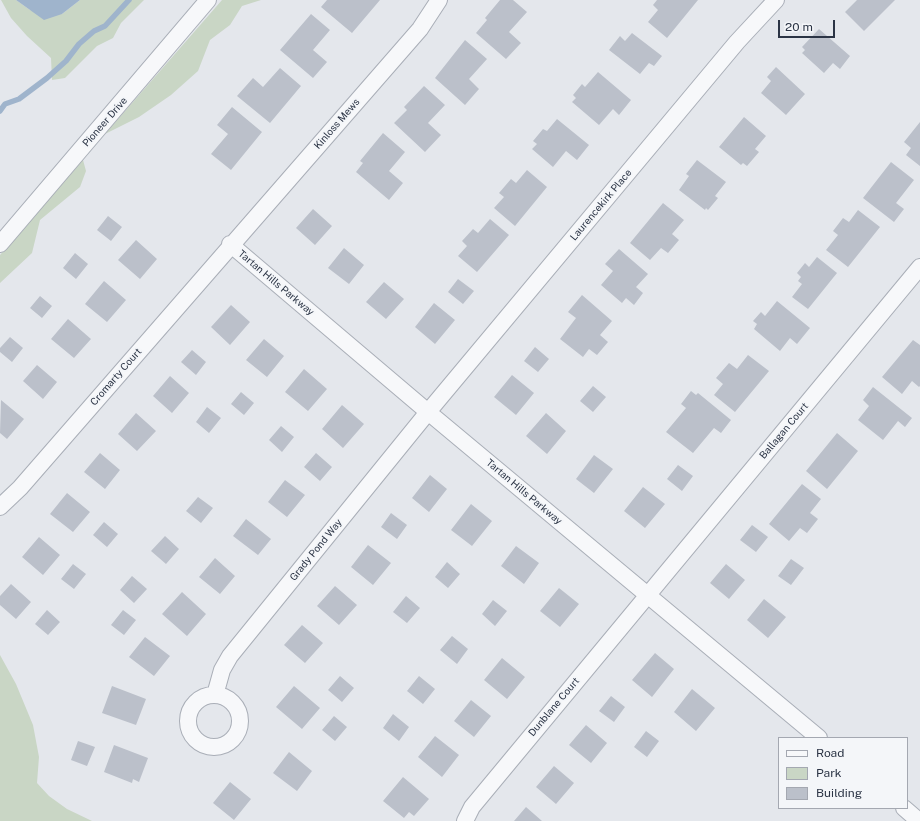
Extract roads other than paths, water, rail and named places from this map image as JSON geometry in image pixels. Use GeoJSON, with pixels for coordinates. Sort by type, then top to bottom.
{"type":"FeatureCollection","features":[{"type":"Feature","properties":{"kind":"street","name":"Pioneer Drive"},"geometry":{"type":"LineString","coordinates":[[0,244],[208,0]]}},
{"type":"Feature","properties":{"kind":"street","name":"Kinloss Mews"},"geometry":{"type":"LineString","coordinates":[[230,244],[420,29],[440,0]]}},
{"type":"Feature","properties":{"kind":"street","name":"Laurencekirk Place"},"geometry":{"type":"LineString","coordinates":[[428,412],[737,42],[776,0]]}},
{"type":"Feature","properties":{"kind":"street","name":"Tartan Hills Parkway"},"geometry":{"type":"LineString","coordinates":[[230,244],[428,412],[818,737]]}},
{"type":"Feature","properties":{"kind":"street","name":"Cromarty Court"},"geometry":{"type":"LineString","coordinates":[[0,507],[20,488],[230,244]]}},
{"type":"Feature","properties":{"kind":"street","name":"Ballagan Court"},"geometry":{"type":"LineString","coordinates":[[647,595],[920,267]]}},
{"type":"Feature","properties":{"kind":"street","name":"Grady Pond Way"},"geometry":{"type":"LineString","coordinates":[[215,695],[222,670],[230,656],[428,412]]}},
{"type":"Feature","properties":{"kind":"street","name":"Dunblane Court"},"geometry":{"type":"LineString","coordinates":[[465,821],[472,807],[647,595]]}},
{"type":"Feature","properties":{"kind":"street"},"geometry":{"type":"LineString","coordinates":[[905,809],[919,821]]}},
{"type":"Feature","properties":{"kind":"water"},"geometry":{"type":"Polygon","coordinates":[[[16,0],[80,0],[62,14],[44,20],[16,0]]]}},
{"type":"Feature","properties":{"kind":"waterway"},"geometry":{"type":"LineString","coordinates":[[0,111],[5,104],[19,99],[47,78],[66,61],[79,44],[94,31],[105,26],[129,0]]}}]}
